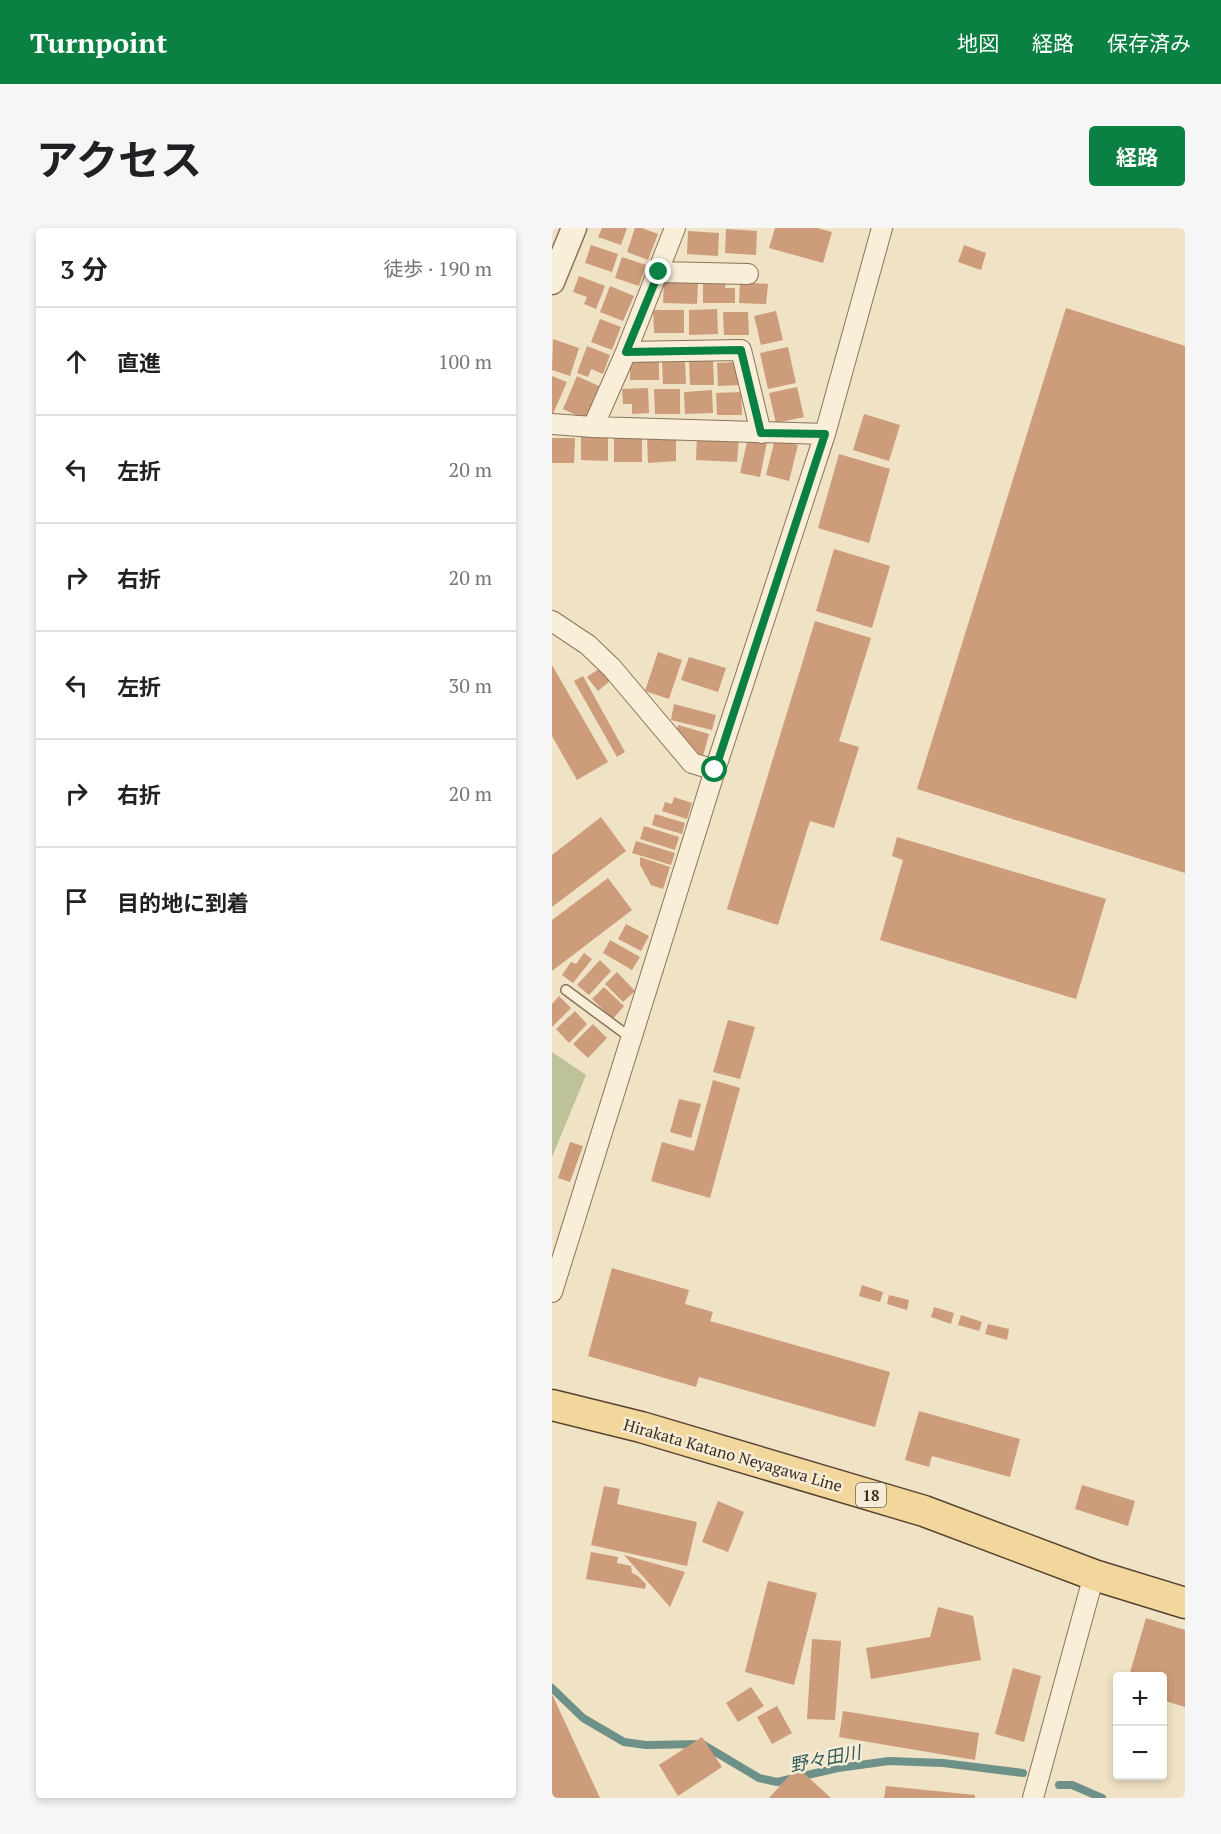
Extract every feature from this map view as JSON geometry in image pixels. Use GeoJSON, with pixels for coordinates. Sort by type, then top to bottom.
{"type":"FeatureCollection","features":[{"type":"Feature","properties":{"kind":"main road","name":"Hirakata Katano Neyagawa Line"},"geometry":{"type":"LineString","coordinates":[[552,1405],[641,1427],[924,1511],[1094,1575],[1185,1603]]}},
{"type":"Feature","properties":{"kind":"street"},"geometry":{"type":"LineString","coordinates":[[552,282],[574,228]]}},
{"type":"Feature","properties":{"kind":"street"},"geometry":{"type":"LineString","coordinates":[[593,427],[659,272],[675,228]]}},
{"type":"Feature","properties":{"kind":"street"},"geometry":{"type":"LineString","coordinates":[[552,1292],[715,770],[825,434],[882,228]]}},
{"type":"Feature","properties":{"kind":"street"},"geometry":{"type":"LineString","coordinates":[[659,272],[748,274]]}},
{"type":"Feature","properties":{"kind":"street"},"geometry":{"type":"LineString","coordinates":[[626,352],[741,350],[761,433]]}},
{"type":"Feature","properties":{"kind":"street"},"geometry":{"type":"LineString","coordinates":[[552,424],[825,434]]}},
{"type":"Feature","properties":{"kind":"street"},"geometry":{"type":"LineString","coordinates":[[552,621],[588,645],[612,669],[692,763],[715,770]]}},
{"type":"Feature","properties":{"kind":"street"},"geometry":{"type":"LineString","coordinates":[[1033,1798],[1094,1575]]}},
{"type":"Feature","properties":{"kind":"lane"},"geometry":{"type":"LineString","coordinates":[[566,990],[631,1038]]}},
{"type":"Feature","properties":{"kind":"green space"},"geometry":{"type":"Polygon","coordinates":[[[552,1052],[586,1075],[552,1157],[552,1052]]]}},
{"type":"Feature","properties":{"kind":"building"},"geometry":{"type":"Polygon","coordinates":[[[602,228],[627,228],[621,245],[598,237],[602,228]]]}},
{"type":"Feature","properties":{"kind":"building"},"geometry":{"type":"Polygon","coordinates":[[[635,228],[658,234],[648,260],[627,252],[635,228]]]}},
{"type":"Feature","properties":{"kind":"building"},"geometry":{"type":"Polygon","coordinates":[[[775,228],[817,228],[832,232],[823,263],[769,248],[775,228]]]}},
{"type":"Feature","properties":{"kind":"building"},"geometry":{"type":"Polygon","coordinates":[[[726,229],[757,231],[756,255],[725,253],[726,229]]]}},
{"type":"Feature","properties":{"kind":"building"},"geometry":{"type":"Polygon","coordinates":[[[688,231],[719,233],[718,256],[687,254],[688,231]]]}},
{"type":"Feature","properties":{"kind":"building"},"geometry":{"type":"Polygon","coordinates":[[[591,245],[618,254],[612,272],[585,263],[591,245]]]}},
{"type":"Feature","properties":{"kind":"building"},"geometry":{"type":"Polygon","coordinates":[[[964,245],[986,253],[981,270],[958,262],[964,245]]]}},
{"type":"Feature","properties":{"kind":"building"},"geometry":{"type":"Polygon","coordinates":[[[622,257],[646,265],[639,286],[615,278],[622,257]]]}},
{"type":"Feature","properties":{"kind":"building"},"geometry":{"type":"Polygon","coordinates":[[[579,276],[605,286],[596,309],[584,304],[587,297],[573,292],[579,276]]]}},
{"type":"Feature","properties":{"kind":"building"},"geometry":{"type":"Polygon","coordinates":[[[703,281],[726,281],[725,288],[735,288],[735,303],[703,303],[703,281]]]}},
{"type":"Feature","properties":{"kind":"building"},"geometry":{"type":"Polygon","coordinates":[[[664,282],[698,283],[697,304],[663,303],[664,282]]]}},
{"type":"Feature","properties":{"kind":"building"},"geometry":{"type":"Polygon","coordinates":[[[740,282],[768,284],[766,304],[739,303],[740,282]]]}},
{"type":"Feature","properties":{"kind":"building"},"geometry":{"type":"Polygon","coordinates":[[[610,286],[634,296],[623,321],[600,312],[610,286]]]}},
{"type":"Feature","properties":{"kind":"building"},"geometry":{"type":"Polygon","coordinates":[[[1066,308],[1185,346],[1185,873],[917,789],[1066,308]]]}},
{"type":"Feature","properties":{"kind":"building"},"geometry":{"type":"Polygon","coordinates":[[[717,309],[718,334],[689,335],[689,310],[717,309]]]}},
{"type":"Feature","properties":{"kind":"building"},"geometry":{"type":"Polygon","coordinates":[[[653,310],[684,310],[684,333],[654,333],[653,310]]]}},
{"type":"Feature","properties":{"kind":"building"},"geometry":{"type":"Polygon","coordinates":[[[776,311],[783,340],[761,345],[754,316],[776,311]]]}},
{"type":"Feature","properties":{"kind":"building"},"geometry":{"type":"Polygon","coordinates":[[[723,312],[748,312],[749,335],[724,335],[723,312]]]}},
{"type":"Feature","properties":{"kind":"building"},"geometry":{"type":"Polygon","coordinates":[[[600,319],[621,327],[612,350],[591,342],[600,319]]]}},
{"type":"Feature","properties":{"kind":"building"},"geometry":{"type":"Polygon","coordinates":[[[553,339],[579,348],[570,376],[552,370],[553,339]]]}},
{"type":"Feature","properties":{"kind":"building"},"geometry":{"type":"Polygon","coordinates":[[[587,346],[610,355],[603,374],[591,369],[588,377],[577,373],[587,346]]]}},
{"type":"Feature","properties":{"kind":"building"},"geometry":{"type":"Polygon","coordinates":[[[788,347],[796,383],[768,389],[760,353],[788,347]]]}},
{"type":"Feature","properties":{"kind":"building"},"geometry":{"type":"Polygon","coordinates":[[[630,361],[659,361],[659,380],[630,380],[630,361]]]}},
{"type":"Feature","properties":{"kind":"building"},"geometry":{"type":"Polygon","coordinates":[[[662,361],[685,361],[686,384],[663,384],[662,361]]]}},
{"type":"Feature","properties":{"kind":"building"},"geometry":{"type":"Polygon","coordinates":[[[689,361],[713,361],[714,385],[690,385],[689,361]]]}},
{"type":"Feature","properties":{"kind":"building"},"geometry":{"type":"Polygon","coordinates":[[[738,362],[740,385],[718,386],[717,363],[738,362]]]}},
{"type":"Feature","properties":{"kind":"building"},"geometry":{"type":"Polygon","coordinates":[[[552,376],[567,382],[552,416],[552,376]]]}},
{"type":"Feature","properties":{"kind":"building"},"geometry":{"type":"Polygon","coordinates":[[[577,376],[599,386],[585,419],[563,409],[577,376]]]}},
{"type":"Feature","properties":{"kind":"building"},"geometry":{"type":"Polygon","coordinates":[[[797,387],[804,417],[776,423],[769,393],[797,387]]]}},
{"type":"Feature","properties":{"kind":"building"},"geometry":{"type":"Polygon","coordinates":[[[648,388],[649,413],[632,414],[632,404],[623,404],[622,389],[648,388]]]}},
{"type":"Feature","properties":{"kind":"building"},"geometry":{"type":"Polygon","coordinates":[[[654,389],[680,389],[680,414],[655,414],[654,389]]]}},
{"type":"Feature","properties":{"kind":"building"},"geometry":{"type":"Polygon","coordinates":[[[712,390],[713,413],[685,414],[684,392],[712,390]]]}},
{"type":"Feature","properties":{"kind":"building"},"geometry":{"type":"Polygon","coordinates":[[[741,392],[742,415],[717,415],[716,393],[741,392]]]}},
{"type":"Feature","properties":{"kind":"building"},"geometry":{"type":"Polygon","coordinates":[[[864,414],[900,425],[889,461],[853,450],[864,414]]]}},
{"type":"Feature","properties":{"kind":"building"},"geometry":{"type":"Polygon","coordinates":[[[697,436],[739,438],[737,462],[696,460],[697,436]]]}},
{"type":"Feature","properties":{"kind":"building"},"geometry":{"type":"Polygon","coordinates":[[[581,437],[608,437],[608,461],[581,460],[581,437]]]}},
{"type":"Feature","properties":{"kind":"building"},"geometry":{"type":"Polygon","coordinates":[[[676,437],[676,461],[648,463],[647,438],[676,437]]]}},
{"type":"Feature","properties":{"kind":"building"},"geometry":{"type":"Polygon","coordinates":[[[552,438],[575,438],[574,463],[552,463],[552,438]]]}},
{"type":"Feature","properties":{"kind":"building"},"geometry":{"type":"Polygon","coordinates":[[[614,438],[642,438],[642,462],[614,462],[614,438]]]}},
{"type":"Feature","properties":{"kind":"building"},"geometry":{"type":"Polygon","coordinates":[[[748,438],[767,442],[760,477],[740,473],[748,438]]]}},
{"type":"Feature","properties":{"kind":"building"},"geometry":{"type":"Polygon","coordinates":[[[775,439],[798,445],[789,481],[766,475],[775,439]]]}},
{"type":"Feature","properties":{"kind":"building"},"geometry":{"type":"Polygon","coordinates":[[[839,454],[890,469],[869,543],[818,528],[839,454]]]}},
{"type":"Feature","properties":{"kind":"building"},"geometry":{"type":"Polygon","coordinates":[[[834,549],[890,566],[872,628],[816,611],[834,549]]]}},
{"type":"Feature","properties":{"kind":"building"},"geometry":{"type":"Polygon","coordinates":[[[815,621],[871,638],[839,741],[859,747],[834,828],[810,821],[778,925],[727,909],[815,621]]]}},
{"type":"Feature","properties":{"kind":"building"},"geometry":{"type":"Polygon","coordinates":[[[658,652],[682,660],[669,699],[645,691],[658,652]]]}},
{"type":"Feature","properties":{"kind":"building"},"geometry":{"type":"Polygon","coordinates":[[[689,657],[726,668],[718,692],[681,680],[689,657]]]}},
{"type":"Feature","properties":{"kind":"building"},"geometry":{"type":"Polygon","coordinates":[[[552,665],[608,762],[577,780],[552,736],[552,665]]]}},
{"type":"Feature","properties":{"kind":"building"},"geometry":{"type":"Polygon","coordinates":[[[600,668],[610,681],[598,691],[587,677],[600,668]]]}},
{"type":"Feature","properties":{"kind":"building"},"geometry":{"type":"Polygon","coordinates":[[[583,676],[625,752],[617,757],[574,681],[583,676]]]}},
{"type":"Feature","properties":{"kind":"building"},"geometry":{"type":"Polygon","coordinates":[[[674,704],[716,715],[712,730],[671,720],[674,704]]]}},
{"type":"Feature","properties":{"kind":"building"},"geometry":{"type":"Polygon","coordinates":[[[678,725],[709,734],[703,756],[691,753],[676,733],[678,725]]]}},
{"type":"Feature","properties":{"kind":"building"},"geometry":{"type":"Polygon","coordinates":[[[674,797],[692,803],[687,819],[662,811],[665,802],[672,804],[674,797]]]}},
{"type":"Feature","properties":{"kind":"building"},"geometry":{"type":"Polygon","coordinates":[[[655,814],[685,823],[682,834],[652,825],[655,814]]]}},
{"type":"Feature","properties":{"kind":"building"},"geometry":{"type":"Polygon","coordinates":[[[601,817],[626,851],[552,907],[552,855],[601,817]]]}},
{"type":"Feature","properties":{"kind":"building"},"geometry":{"type":"Polygon","coordinates":[[[644,826],[679,837],[675,850],[640,839],[644,826]]]}},
{"type":"Feature","properties":{"kind":"building"},"geometry":{"type":"Polygon","coordinates":[[[897,837],[1106,899],[1076,999],[880,940],[903,860],[892,856],[897,837]]]}},
{"type":"Feature","properties":{"kind":"building"},"geometry":{"type":"Polygon","coordinates":[[[636,841],[675,853],[671,865],[632,853],[636,841]]]}},
{"type":"Feature","properties":{"kind":"building"},"geometry":{"type":"Polygon","coordinates":[[[640,857],[670,867],[663,889],[651,885],[640,865],[640,857]]]}},
{"type":"Feature","properties":{"kind":"building"},"geometry":{"type":"Polygon","coordinates":[[[608,878],[632,910],[552,971],[552,920],[608,878]]]}},
{"type":"Feature","properties":{"kind":"building"},"geometry":{"type":"Polygon","coordinates":[[[626,924],[649,936],[641,951],[618,939],[626,924]]]}},
{"type":"Feature","properties":{"kind":"building"},"geometry":{"type":"Polygon","coordinates":[[[610,940],[640,957],[632,970],[603,953],[610,940]]]}},
{"type":"Feature","properties":{"kind":"building"},"geometry":{"type":"Polygon","coordinates":[[[584,953],[592,959],[573,983],[562,975],[571,962],[576,964],[584,953]]]}},
{"type":"Feature","properties":{"kind":"building"},"geometry":{"type":"Polygon","coordinates":[[[600,960],[611,971],[589,995],[577,985],[600,960]]]}},
{"type":"Feature","properties":{"kind":"building"},"geometry":{"type":"Polygon","coordinates":[[[617,972],[635,991],[623,1002],[605,984],[617,972]]]}},
{"type":"Feature","properties":{"kind":"building"},"geometry":{"type":"Polygon","coordinates":[[[604,987],[624,1006],[613,1019],[592,999],[604,987]]]}},
{"type":"Feature","properties":{"kind":"building"},"geometry":{"type":"Polygon","coordinates":[[[559,996],[571,1008],[552,1027],[552,1004],[559,996]]]}},
{"type":"Feature","properties":{"kind":"building"},"geometry":{"type":"Polygon","coordinates":[[[575,1011],[587,1024],[569,1043],[556,1029],[575,1011]]]}},
{"type":"Feature","properties":{"kind":"building"},"geometry":{"type":"Polygon","coordinates":[[[728,1020],[755,1027],[740,1079],[713,1072],[728,1020]]]}},
{"type":"Feature","properties":{"kind":"building"},"geometry":{"type":"Polygon","coordinates":[[[593,1024],[607,1038],[588,1058],[573,1044],[593,1024]]]}},
{"type":"Feature","properties":{"kind":"building"},"geometry":{"type":"Polygon","coordinates":[[[713,1080],[740,1088],[710,1198],[651,1181],[662,1142],[694,1151],[713,1080]]]}},
{"type":"Feature","properties":{"kind":"building"},"geometry":{"type":"Polygon","coordinates":[[[679,1099],[701,1104],[691,1138],[670,1132],[679,1099]]]}},
{"type":"Feature","properties":{"kind":"building"},"geometry":{"type":"Polygon","coordinates":[[[570,1142],[583,1146],[570,1182],[558,1178],[570,1142]]]}},
{"type":"Feature","properties":{"kind":"building"},"geometry":{"type":"Polygon","coordinates":[[[612,1268],[689,1290],[685,1304],[713,1312],[710,1321],[890,1372],[875,1427],[699,1377],[696,1387],[588,1356],[612,1268]]]}},
{"type":"Feature","properties":{"kind":"building"},"geometry":{"type":"Polygon","coordinates":[[[862,1285],[883,1292],[880,1302],[859,1296],[862,1285]]]}},
{"type":"Feature","properties":{"kind":"building"},"geometry":{"type":"Polygon","coordinates":[[[889,1295],[909,1300],[907,1310],[887,1304],[889,1295]]]}},
{"type":"Feature","properties":{"kind":"building"},"geometry":{"type":"Polygon","coordinates":[[[934,1307],[954,1313],[951,1324],[931,1317],[934,1307]]]}},
{"type":"Feature","properties":{"kind":"building"},"geometry":{"type":"Polygon","coordinates":[[[961,1315],[982,1322],[979,1331],[958,1325],[961,1315]]]}},
{"type":"Feature","properties":{"kind":"building"},"geometry":{"type":"Polygon","coordinates":[[[988,1324],[1009,1329],[1007,1340],[985,1334],[988,1324]]]}},
{"type":"Feature","properties":{"kind":"building"},"geometry":{"type":"Polygon","coordinates":[[[919,1411],[1020,1439],[1010,1477],[932,1456],[929,1467],[905,1460],[919,1411]]]}},
{"type":"Feature","properties":{"kind":"building"},"geometry":{"type":"Polygon","coordinates":[[[1082,1485],[1135,1501],[1128,1526],[1075,1509],[1082,1485]]]}},
{"type":"Feature","properties":{"kind":"building"},"geometry":{"type":"Polygon","coordinates":[[[604,1486],[620,1489],[617,1504],[697,1522],[687,1566],[591,1545],[604,1486]]]}},
{"type":"Feature","properties":{"kind":"building"},"geometry":{"type":"Polygon","coordinates":[[[718,1501],[744,1512],[728,1552],[702,1542],[718,1501]]]}},
{"type":"Feature","properties":{"kind":"building"},"geometry":{"type":"Polygon","coordinates":[[[591,1552],[618,1557],[617,1563],[631,1566],[632,1573],[646,1584],[645,1589],[586,1579],[591,1552]]]}},
{"type":"Feature","properties":{"kind":"building"},"geometry":{"type":"Polygon","coordinates":[[[624,1555],[685,1572],[670,1607],[624,1555]]]}},
{"type":"Feature","properties":{"kind":"building"},"geometry":{"type":"Polygon","coordinates":[[[768,1581],[817,1593],[794,1685],[745,1672],[768,1581]]]}},
{"type":"Feature","properties":{"kind":"building"},"geometry":{"type":"Polygon","coordinates":[[[938,1607],[973,1616],[981,1660],[871,1679],[866,1648],[930,1637],[938,1607]]]}},
{"type":"Feature","properties":{"kind":"building"},"geometry":{"type":"Polygon","coordinates":[[[1146,1618],[1185,1630],[1185,1707],[1167,1702],[1167,1672],[1130,1672],[1146,1618]]]}},
{"type":"Feature","properties":{"kind":"building"},"geometry":{"type":"Polygon","coordinates":[[[812,1639],[841,1641],[835,1720],[807,1719],[812,1639]]]}},
{"type":"Feature","properties":{"kind":"building"},"geometry":{"type":"Polygon","coordinates":[[[1013,1668],[1041,1676],[1024,1742],[995,1734],[1013,1668]]]}},
{"type":"Feature","properties":{"kind":"building"},"geometry":{"type":"Polygon","coordinates":[[[751,1687],[764,1706],[738,1722],[726,1703],[751,1687]]]}},
{"type":"Feature","properties":{"kind":"building"},"geometry":{"type":"Polygon","coordinates":[[[552,1694],[600,1798],[552,1798],[552,1694]]]}},
{"type":"Feature","properties":{"kind":"building"},"geometry":{"type":"Polygon","coordinates":[[[777,1706],[792,1733],[772,1744],[757,1717],[777,1706]]]}},
{"type":"Feature","properties":{"kind":"building"},"geometry":{"type":"Polygon","coordinates":[[[843,1711],[979,1733],[975,1760],[839,1737],[843,1711]]]}},
{"type":"Feature","properties":{"kind":"building"},"geometry":{"type":"Polygon","coordinates":[[[702,1737],[722,1767],[678,1796],[659,1765],[702,1737]]]}},
{"type":"Feature","properties":{"kind":"building"},"geometry":{"type":"Polygon","coordinates":[[[797,1767],[831,1798],[769,1798],[797,1767]]]}},
{"type":"Feature","properties":{"kind":"building"},"geometry":{"type":"Polygon","coordinates":[[[886,1786],[975,1795],[975,1798],[884,1798],[886,1786]]]}},
{"type":"Feature","properties":{"kind":"waterway","name":"野々田川"},"geometry":{"type":"LineString","coordinates":[[552,1688],[583,1718],[624,1742],[646,1745],[702,1744],[759,1778],[777,1782],[838,1768],[889,1761],[943,1763],[1023,1773]]}},
{"type":"Feature","properties":{"kind":"waterway","name":"野々田川"},"geometry":{"type":"LineString","coordinates":[[1059,1785],[1072,1785],[1102,1798]]}},
{"type":"Feature","properties":{"kind":"route"},"geometry":{"type":"LineString","coordinates":[[659,272],[626,352],[741,350],[761,433],[825,434],[715,770]]}}]}
